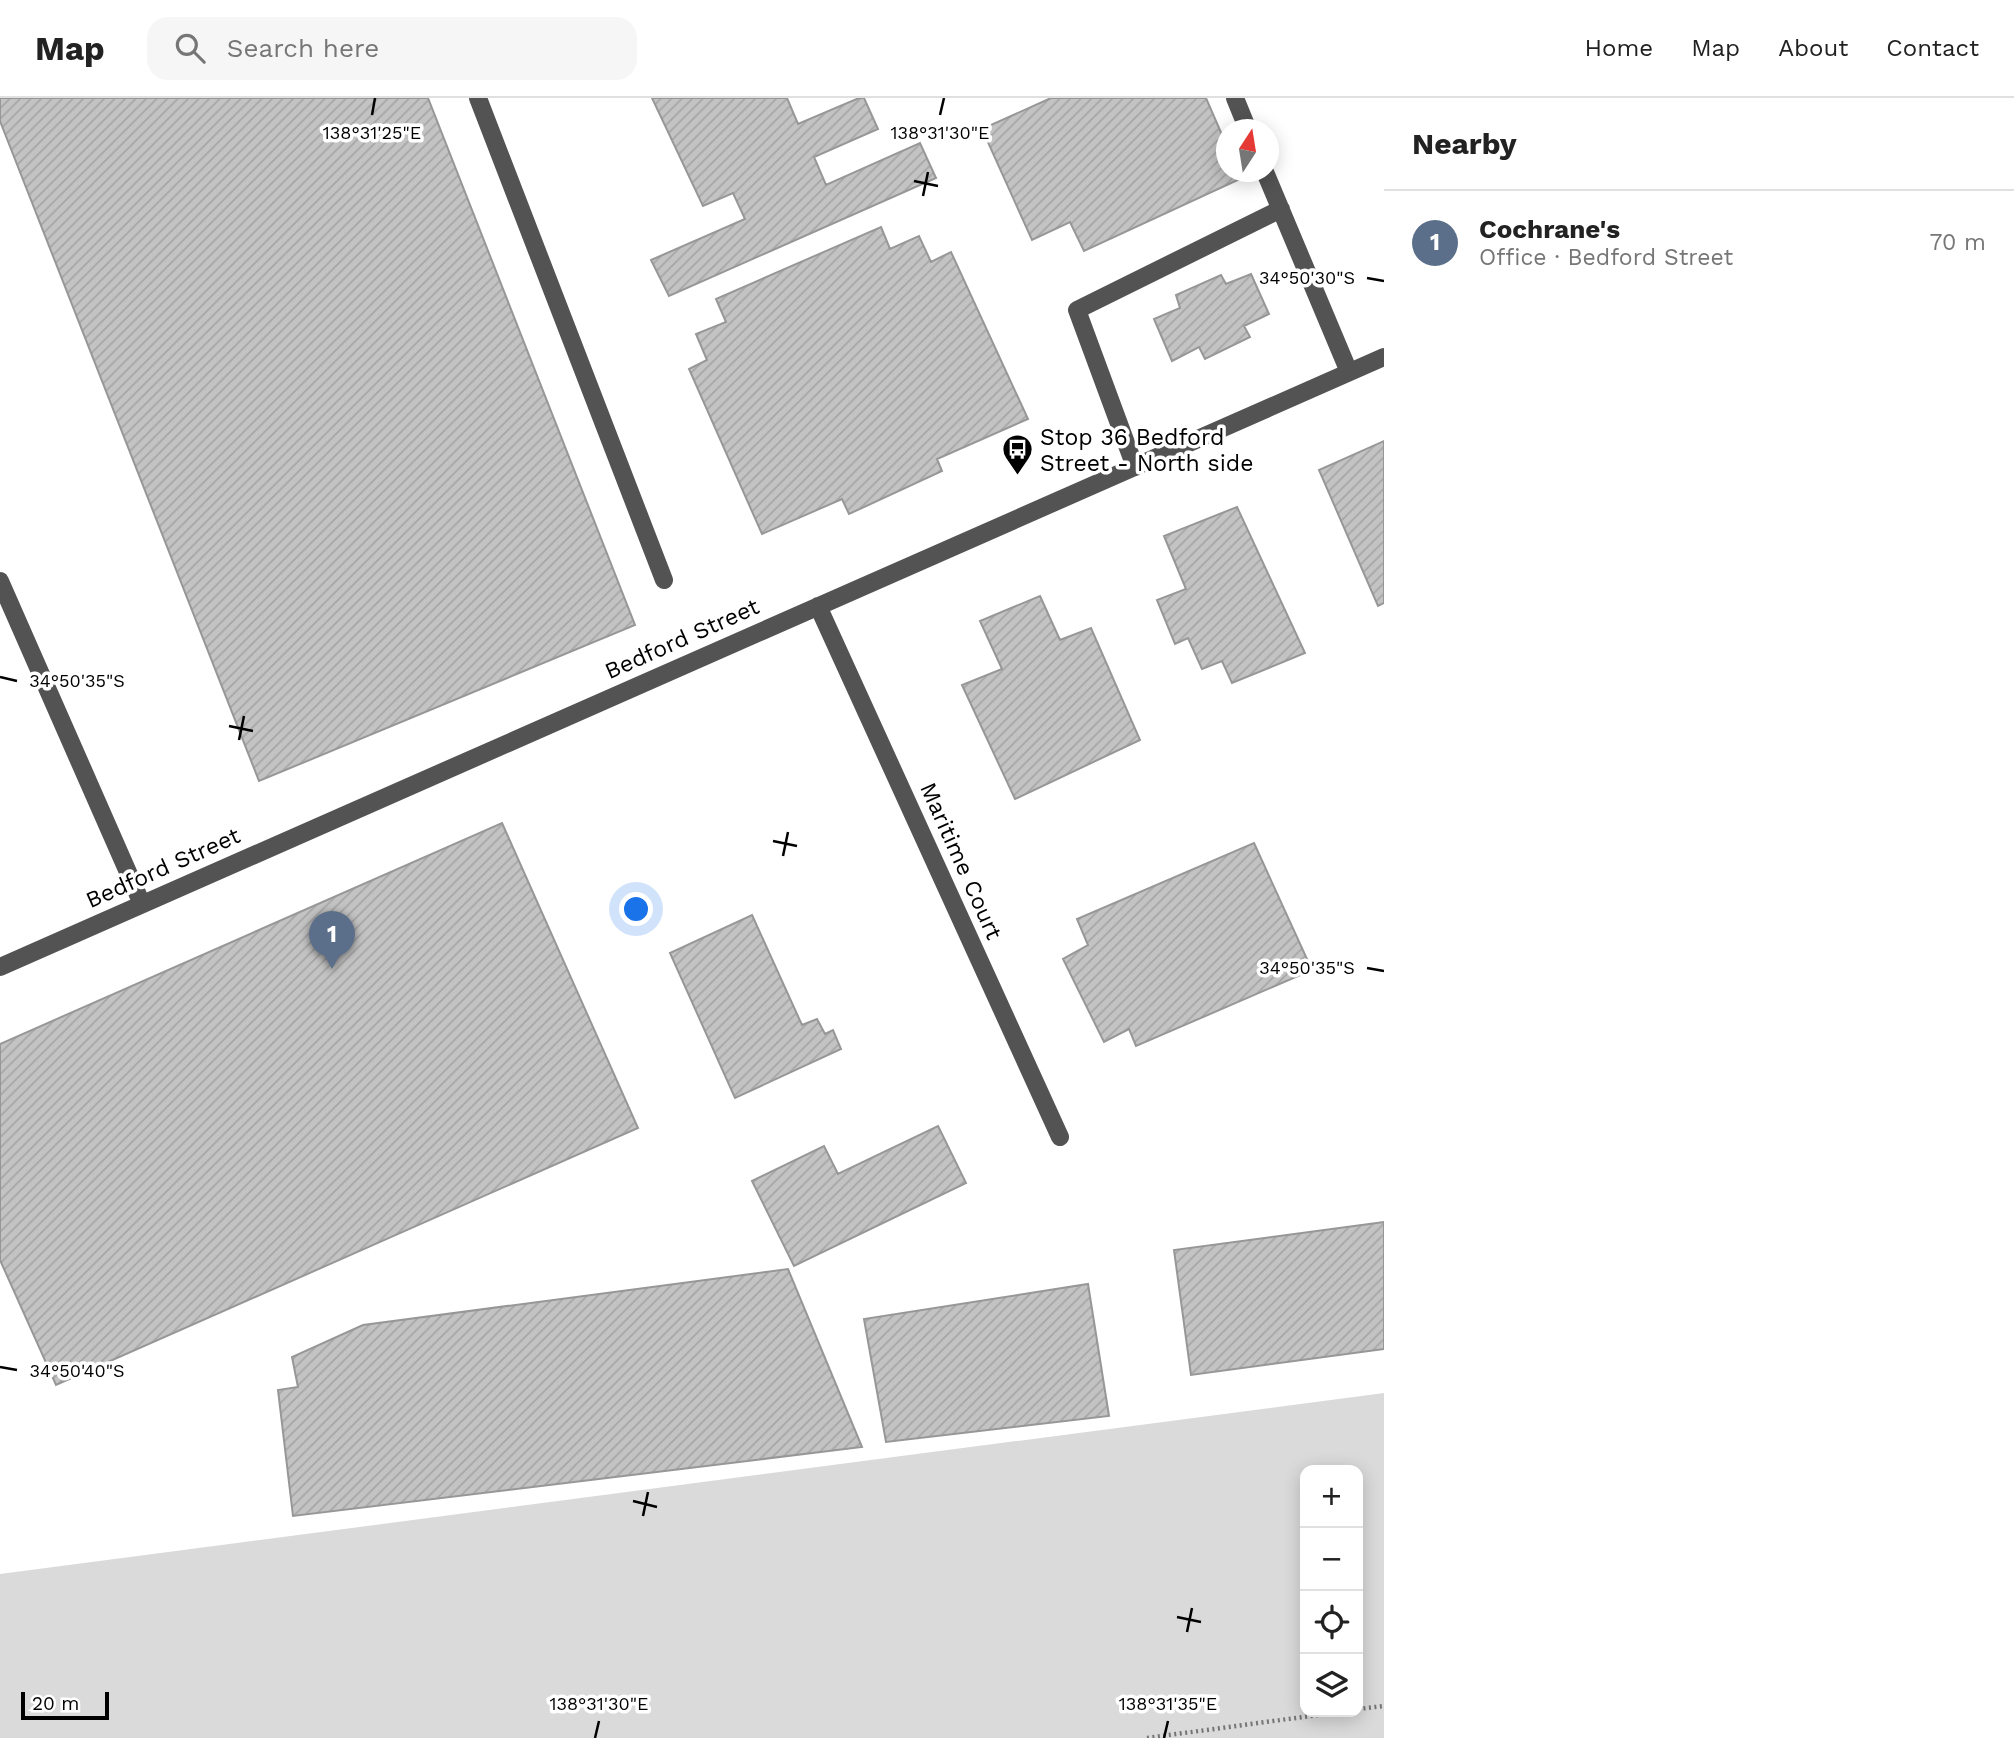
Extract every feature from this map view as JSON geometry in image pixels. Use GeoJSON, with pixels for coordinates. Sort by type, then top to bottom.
{"type":"FeatureCollection","features":[{"type":"Feature","properties":{"kind":"street"},"geometry":{"type":"LineString","coordinates":[[478,98],[664,580]]}},
{"type":"Feature","properties":{"kind":"street"},"geometry":{"type":"LineString","coordinates":[[1235,98],[1244,119]]}},
{"type":"Feature","properties":{"kind":"street"},"geometry":{"type":"LineString","coordinates":[[1269,182],[1349,372]]}},
{"type":"Feature","properties":{"kind":"street"},"geometry":{"type":"LineString","coordinates":[[1135,467],[1077,310],[1281,209]]}},
{"type":"Feature","properties":{"kind":"street","name":"Bedford Street"},"geometry":{"type":"LineString","coordinates":[[0,967],[1384,357]]}},
{"type":"Feature","properties":{"kind":"street"},"geometry":{"type":"LineString","coordinates":[[0,581],[142,904]]}},
{"type":"Feature","properties":{"kind":"street","name":"Maritime Court"},"geometry":{"type":"LineString","coordinates":[[818,606],[1060,1137]]}},
{"type":"Feature","properties":{"kind":"path"},"geometry":{"type":"LineString","coordinates":[[1363,1708],[1384,1706]]}},
{"type":"Feature","properties":{"kind":"path"},"geometry":{"type":"LineString","coordinates":[[1147,1738],[1303,1717]]}},
{"type":"Feature","properties":{"kind":"shaded area"},"geometry":{"type":"Polygon","coordinates":[[[1384,1393],[1384,1738],[0,1738],[0,1574],[1384,1393]]]}},
{"type":"Feature","properties":{"kind":"building"},"geometry":{"type":"Polygon","coordinates":[[[0,98],[428,98],[635,625],[259,781],[0,121],[0,98]]]}},
{"type":"Feature","properties":{"kind":"building"},"geometry":{"type":"Polygon","coordinates":[[[652,98],[787,98],[798,124],[864,98],[878,129],[814,157],[826,185],[920,143],[936,178],[669,296],[651,260],[745,219],[733,193],[703,206],[652,98]]]}},
{"type":"Feature","properties":{"kind":"building"},"geometry":{"type":"Polygon","coordinates":[[[1051,98],[1206,98],[1216,121],[1216,182],[1233,182],[1084,251],[1070,222],[1032,240],[982,129],[1051,98]]]}},
{"type":"Feature","properties":{"kind":"building"},"geometry":{"type":"Polygon","coordinates":[[[881,227],[890,249],[919,236],[931,262],[951,252],[1028,419],[937,459],[942,471],[849,514],[842,499],[762,534],[689,369],[707,360],[696,334],[726,322],[716,299],[881,227]]]}},
{"type":"Feature","properties":{"kind":"building"},"geometry":{"type":"Polygon","coordinates":[[[1251,274],[1269,314],[1244,326],[1250,337],[1205,359],[1199,347],[1172,361],[1154,319],[1180,308],[1176,295],[1221,275],[1226,284],[1251,274]]]}},
{"type":"Feature","properties":{"kind":"building"},"geometry":{"type":"Polygon","coordinates":[[[1384,441],[1384,603],[1378,606],[1319,470],[1384,441]]]}},
{"type":"Feature","properties":{"kind":"building"},"geometry":{"type":"Polygon","coordinates":[[[1237,507],[1305,653],[1232,683],[1222,661],[1202,669],[1188,638],[1175,644],[1157,600],[1186,589],[1164,536],[1237,507]]]}},
{"type":"Feature","properties":{"kind":"building"},"geometry":{"type":"Polygon","coordinates":[[[1040,596],[1060,640],[1091,628],[1140,740],[1015,799],[962,685],[1002,669],[980,621],[1040,596]]]}},
{"type":"Feature","properties":{"kind":"building"},"geometry":{"type":"Polygon","coordinates":[[[502,823],[638,1128],[56,1385],[0,1260],[0,1044],[502,823]]]}},
{"type":"Feature","properties":{"kind":"building"},"geometry":{"type":"Polygon","coordinates":[[[1254,843],[1312,970],[1136,1046],[1129,1029],[1104,1042],[1063,959],[1088,945],[1077,919],[1254,843]]]}},
{"type":"Feature","properties":{"kind":"building"},"geometry":{"type":"Polygon","coordinates":[[[752,915],[802,1025],[817,1019],[825,1034],[833,1030],[841,1049],[735,1098],[670,953],[752,915]]]}},
{"type":"Feature","properties":{"kind":"building"},"geometry":{"type":"Polygon","coordinates":[[[938,1126],[966,1183],[794,1266],[752,1181],[824,1146],[838,1174],[938,1126]]]}},
{"type":"Feature","properties":{"kind":"building"},"geometry":{"type":"Polygon","coordinates":[[[1384,1222],[1384,1349],[1191,1375],[1174,1250],[1384,1222]]]}},
{"type":"Feature","properties":{"kind":"building"},"geometry":{"type":"Polygon","coordinates":[[[788,1269],[862,1447],[293,1516],[278,1390],[298,1387],[292,1357],[363,1325],[788,1269]]]}},
{"type":"Feature","properties":{"kind":"building"},"geometry":{"type":"Polygon","coordinates":[[[1088,1284],[1109,1416],[886,1442],[864,1319],[1088,1284]]]}},
{"type":"Feature","properties":{"kind":"place","name":"Stop 36 Bedford Street - North side"},"geometry":{"type":"Point","coordinates":[1017,477]}},
{"type":"Feature","properties":{"kind":"place","name":"Cochrane's"},"geometry":{"type":"Point","coordinates":[332,969]}}]}
